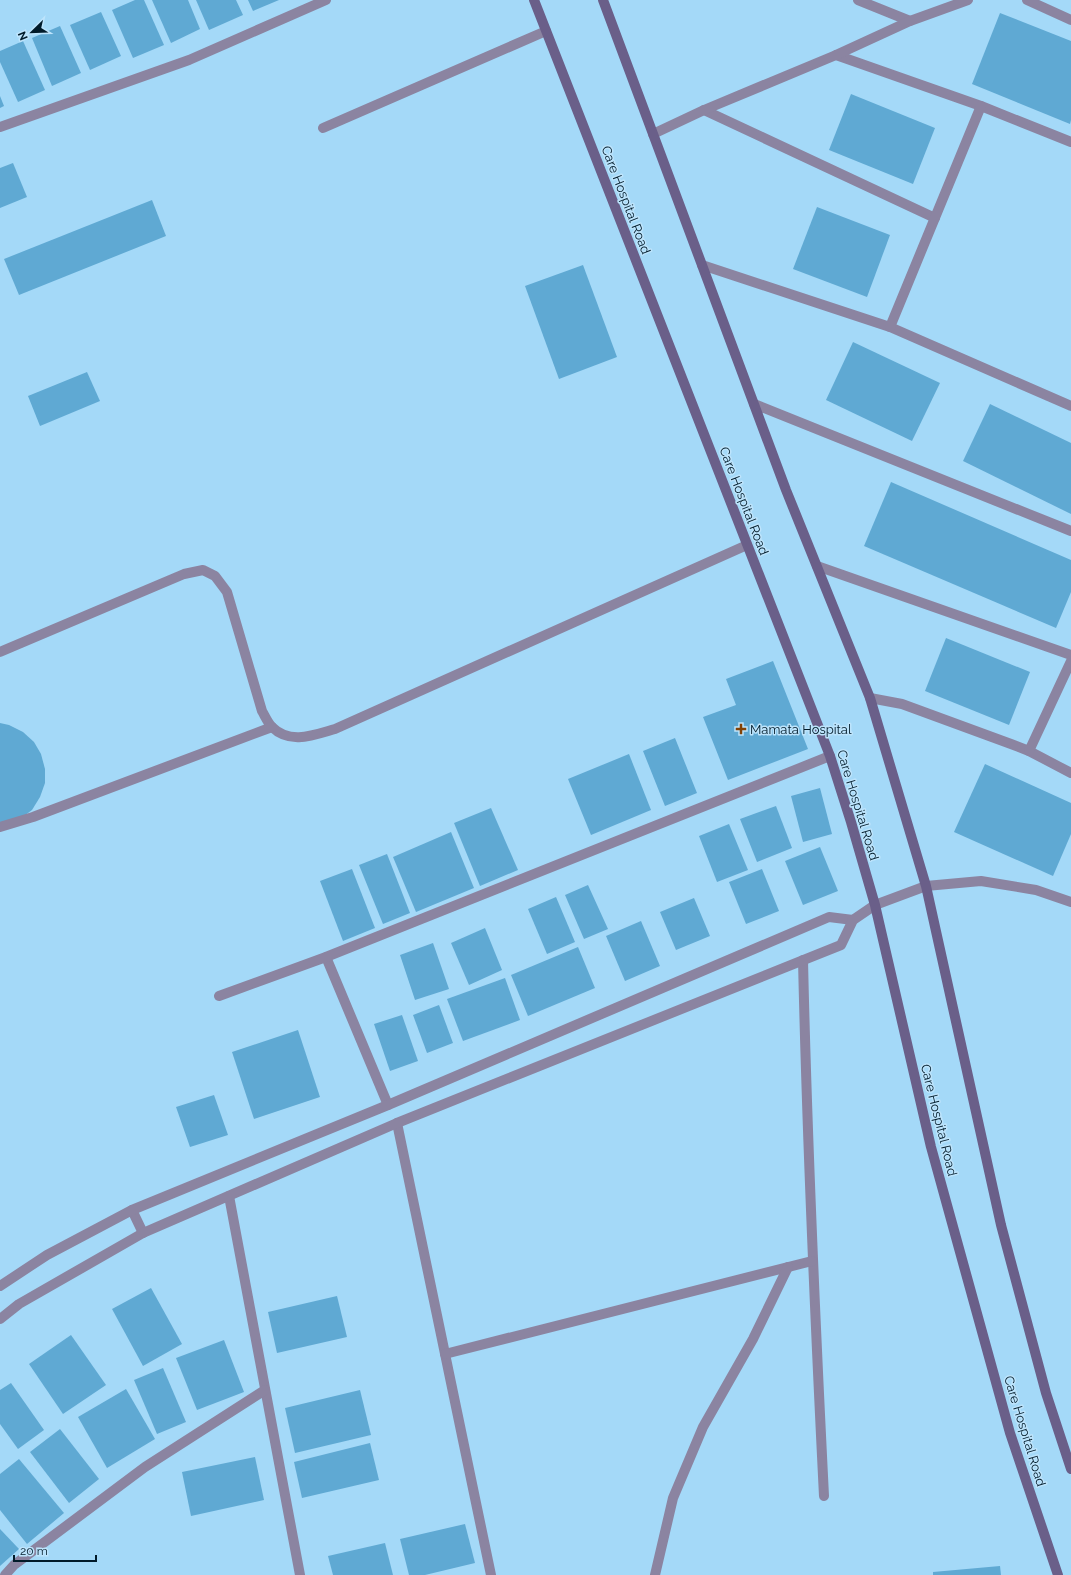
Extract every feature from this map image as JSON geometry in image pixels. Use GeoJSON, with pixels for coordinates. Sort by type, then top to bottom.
{"type":"FeatureCollection","features":[{"type":"Feature","properties":{"kind":"street"},"geometry":{"type":"LineString","coordinates":[[0,127],[189,60],[326,0]]}},
{"type":"Feature","properties":{"kind":"street","name":"Care Hospital Road"},"geometry":{"type":"LineString","coordinates":[[534,0],[830,756],[851,822],[874,905],[931,1147],[1010,1433],[1058,1575]]}},
{"type":"Feature","properties":{"kind":"street"},"geometry":{"type":"LineString","coordinates":[[603,0],[754,404],[870,698],[926,886],[1001,1225],[1046,1392],[1071,1469]]}},
{"type":"Feature","properties":{"kind":"street"},"geometry":{"type":"LineString","coordinates":[[858,0],[910,21]]}},
{"type":"Feature","properties":{"kind":"street"},"geometry":{"type":"LineString","coordinates":[[653,134],[704,110],[836,55],[910,21],[968,0]]}},
{"type":"Feature","properties":{"kind":"street"},"geometry":{"type":"LineString","coordinates":[[1027,0],[1071,20]]}},
{"type":"Feature","properties":{"kind":"street"},"geometry":{"type":"LineString","coordinates":[[323,128],[546,31]]}},
{"type":"Feature","properties":{"kind":"street"},"geometry":{"type":"LineString","coordinates":[[836,55],[981,106],[1071,142]]}},
{"type":"Feature","properties":{"kind":"street"},"geometry":{"type":"LineString","coordinates":[[890,327],[981,106]]}},
{"type":"Feature","properties":{"kind":"street"},"geometry":{"type":"LineString","coordinates":[[704,110],[935,218]]}},
{"type":"Feature","properties":{"kind":"street"},"geometry":{"type":"LineString","coordinates":[[702,265],[890,327],[1070,403]]}},
{"type":"Feature","properties":{"kind":"street"},"geometry":{"type":"LineString","coordinates":[[754,404],[1071,531]]}},
{"type":"Feature","properties":{"kind":"street"},"geometry":{"type":"LineString","coordinates":[[0,652],[184,574],[203,570],[215,576],[227,592],[262,711],[272,727],[286,736],[305,738],[335,729],[747,545]]}},
{"type":"Feature","properties":{"kind":"street"},"geometry":{"type":"LineString","coordinates":[[817,566],[1071,655]]}},
{"type":"Feature","properties":{"kind":"street"},"geometry":{"type":"LineString","coordinates":[[1029,751],[1071,661]]}},
{"type":"Feature","properties":{"kind":"street"},"geometry":{"type":"LineString","coordinates":[[870,698],[902,704],[1029,751],[1071,773]]}},
{"type":"Feature","properties":{"kind":"street"},"geometry":{"type":"LineString","coordinates":[[0,827],[33,817],[272,727]]}},
{"type":"Feature","properties":{"kind":"street"},"geometry":{"type":"LineString","coordinates":[[219,996],[326,957],[830,756]]}},
{"type":"Feature","properties":{"kind":"street"},"geometry":{"type":"LineString","coordinates":[[0,1319],[19,1304],[142,1233],[397,1122],[841,945],[853,920],[874,905],[926,886],[981,882],[1036,890],[1071,902]]}},
{"type":"Feature","properties":{"kind":"street"},"geometry":{"type":"LineString","coordinates":[[0,1286],[47,1255],[132,1210],[388,1105],[829,917],[853,920]]}},
{"type":"Feature","properties":{"kind":"street"},"geometry":{"type":"LineString","coordinates":[[326,957],[388,1105]]}},
{"type":"Feature","properties":{"kind":"street"},"geometry":{"type":"LineString","coordinates":[[803,960],[805,1077],[812,1261],[824,1496]]}},
{"type":"Feature","properties":{"kind":"street"},"geometry":{"type":"LineString","coordinates":[[397,1122],[491,1575]]}},
{"type":"Feature","properties":{"kind":"street"},"geometry":{"type":"LineString","coordinates":[[229,1196],[300,1575]]}},
{"type":"Feature","properties":{"kind":"street"},"geometry":{"type":"LineString","coordinates":[[132,1210],[142,1233]]}},
{"type":"Feature","properties":{"kind":"street"},"geometry":{"type":"LineString","coordinates":[[445,1354],[812,1261]]}},
{"type":"Feature","properties":{"kind":"street"},"geometry":{"type":"LineString","coordinates":[[655,1575],[674,1498],[703,1427],[753,1339],[788,1267]]}},
{"type":"Feature","properties":{"kind":"street"},"geometry":{"type":"LineString","coordinates":[[5,1575],[14,1565],[145,1467],[265,1390]]}},
{"type":"Feature","properties":{"kind":"building"},"geometry":{"type":"Polygon","coordinates":[[[135,0],[144,0],[164,45],[133,58],[112,10],[135,0]]]}},
{"type":"Feature","properties":{"kind":"building"},"geometry":{"type":"Polygon","coordinates":[[[152,0],[188,0],[200,29],[171,43],[152,0]]]}},
{"type":"Feature","properties":{"kind":"building"},"geometry":{"type":"Polygon","coordinates":[[[196,0],[236,0],[243,15],[209,30],[196,0]]]}},
{"type":"Feature","properties":{"kind":"building"},"geometry":{"type":"Polygon","coordinates":[[[248,0],[279,0],[253,11],[248,0]]]}},
{"type":"Feature","properties":{"kind":"building"},"geometry":{"type":"Polygon","coordinates":[[[101,12],[121,56],[90,70],[70,25],[101,12]]]}},
{"type":"Feature","properties":{"kind":"building"},"geometry":{"type":"Polygon","coordinates":[[[1000,13],[1071,41],[1070,124],[972,84],[1000,13]]]}},
{"type":"Feature","properties":{"kind":"building"},"geometry":{"type":"Polygon","coordinates":[[[60,26],[81,73],[52,86],[32,38],[60,26]]]}},
{"type":"Feature","properties":{"kind":"building"},"geometry":{"type":"Polygon","coordinates":[[[23,41],[45,90],[18,102],[0,62],[0,51],[23,41]]]}},
{"type":"Feature","properties":{"kind":"building"},"geometry":{"type":"Polygon","coordinates":[[[851,94],[935,128],[913,184],[829,150],[851,94]]]}},
{"type":"Feature","properties":{"kind":"building"},"geometry":{"type":"Polygon","coordinates":[[[0,96],[4,106],[0,108],[0,96]]]}},
{"type":"Feature","properties":{"kind":"building"},"geometry":{"type":"Polygon","coordinates":[[[13,163],[27,197],[0,208],[0,168],[13,163]]]}},
{"type":"Feature","properties":{"kind":"building"},"geometry":{"type":"Polygon","coordinates":[[[152,200],[166,236],[19,295],[4,259],[152,200]]]}},
{"type":"Feature","properties":{"kind":"building"},"geometry":{"type":"Polygon","coordinates":[[[817,207],[890,235],[867,297],[793,269],[817,207]]]}},
{"type":"Feature","properties":{"kind":"building"},"geometry":{"type":"Polygon","coordinates":[[[583,265],[617,357],[559,379],[525,286],[583,265]]]}},
{"type":"Feature","properties":{"kind":"building"},"geometry":{"type":"Polygon","coordinates":[[[853,342],[940,383],[912,441],[826,400],[853,342]]]}},
{"type":"Feature","properties":{"kind":"building"},"geometry":{"type":"Polygon","coordinates":[[[87,372],[100,401],[40,426],[28,396],[87,372]]]}},
{"type":"Feature","properties":{"kind":"building"},"geometry":{"type":"Polygon","coordinates":[[[990,404],[1071,443],[1071,514],[963,461],[990,404]]]}},
{"type":"Feature","properties":{"kind":"building"},"geometry":{"type":"Polygon","coordinates":[[[891,482],[1071,560],[1071,592],[1056,628],[864,546],[891,482]]]}},
{"type":"Feature","properties":{"kind":"building"},"geometry":{"type":"Polygon","coordinates":[[[946,638],[1030,672],[1009,725],[925,691],[946,638]]]}},
{"type":"Feature","properties":{"kind":"building"},"geometry":{"type":"Polygon","coordinates":[[[773,661],[808,749],[728,780],[703,717],[736,705],[726,679],[773,661]]]}},
{"type":"Feature","properties":{"kind":"building"},"geometry":{"type":"Polygon","coordinates":[[[0,723],[9,725],[23,732],[34,742],[41,754],[45,769],[45,783],[40,797],[32,810],[20,819],[0,826],[0,723]]]}},
{"type":"Feature","properties":{"kind":"building"},"geometry":{"type":"Polygon","coordinates":[[[675,738],[697,793],[665,806],[643,751],[675,738]]]}},
{"type":"Feature","properties":{"kind":"building"},"geometry":{"type":"Polygon","coordinates":[[[629,754],[651,810],[591,835],[568,779],[629,754]]]}},
{"type":"Feature","properties":{"kind":"building"},"geometry":{"type":"Polygon","coordinates":[[[985,764],[1071,803],[1071,834],[1053,876],[954,832],[985,764]]]}},
{"type":"Feature","properties":{"kind":"building"},"geometry":{"type":"Polygon","coordinates":[[[820,788],[832,834],[803,842],[791,796],[820,788]]]}},
{"type":"Feature","properties":{"kind":"building"},"geometry":{"type":"Polygon","coordinates":[[[776,806],[792,848],[757,862],[740,819],[776,806]]]}},
{"type":"Feature","properties":{"kind":"building"},"geometry":{"type":"Polygon","coordinates":[[[491,808],[518,870],[480,886],[454,823],[491,808]]]}},
{"type":"Feature","properties":{"kind":"building"},"geometry":{"type":"Polygon","coordinates":[[[729,824],[748,870],[717,882],[699,836],[729,824]]]}},
{"type":"Feature","properties":{"kind":"building"},"geometry":{"type":"Polygon","coordinates":[[[451,832],[474,888],[416,912],[393,857],[451,832]]]}},
{"type":"Feature","properties":{"kind":"building"},"geometry":{"type":"Polygon","coordinates":[[[820,847],[838,891],[803,905],[785,861],[820,847]]]}},
{"type":"Feature","properties":{"kind":"building"},"geometry":{"type":"Polygon","coordinates":[[[387,854],[410,913],[383,924],[359,865],[387,854]]]}},
{"type":"Feature","properties":{"kind":"building"},"geometry":{"type":"Polygon","coordinates":[[[352,869],[375,928],[343,941],[320,881],[352,869]]]}},
{"type":"Feature","properties":{"kind":"building"},"geometry":{"type":"Polygon","coordinates":[[[762,869],[779,911],[746,924],[729,882],[762,869]]]}},
{"type":"Feature","properties":{"kind":"building"},"geometry":{"type":"Polygon","coordinates":[[[588,885],[608,929],[584,939],[565,895],[588,885]]]}},
{"type":"Feature","properties":{"kind":"building"},"geometry":{"type":"Polygon","coordinates":[[[556,897],[575,942],[547,954],[528,909],[556,897]]]}},
{"type":"Feature","properties":{"kind":"building"},"geometry":{"type":"Polygon","coordinates":[[[694,898],[710,936],[676,950],[660,912],[694,898]]]}},
{"type":"Feature","properties":{"kind":"building"},"geometry":{"type":"Polygon","coordinates":[[[641,921],[660,966],[625,981],[606,936],[641,921]]]}},
{"type":"Feature","properties":{"kind":"building"},"geometry":{"type":"Polygon","coordinates":[[[485,928],[502,970],[469,985],[451,943],[485,928]]]}},
{"type":"Feature","properties":{"kind":"building"},"geometry":{"type":"Polygon","coordinates":[[[433,943],[449,989],[415,1000],[400,955],[433,943]]]}},
{"type":"Feature","properties":{"kind":"building"},"geometry":{"type":"Polygon","coordinates":[[[578,947],[595,988],[528,1016],[511,975],[578,947]]]}},
{"type":"Feature","properties":{"kind":"building"},"geometry":{"type":"Polygon","coordinates":[[[505,978],[520,1020],[463,1041],[447,999],[505,978]]]}},
{"type":"Feature","properties":{"kind":"building"},"geometry":{"type":"Polygon","coordinates":[[[439,1005],[453,1043],[427,1053],[413,1015],[439,1005]]]}},
{"type":"Feature","properties":{"kind":"building"},"geometry":{"type":"Polygon","coordinates":[[[402,1015],[418,1061],[390,1071],[374,1024],[402,1015]]]}},
{"type":"Feature","properties":{"kind":"building"},"geometry":{"type":"Polygon","coordinates":[[[298,1030],[320,1097],[254,1119],[232,1052],[298,1030]]]}},
{"type":"Feature","properties":{"kind":"building"},"geometry":{"type":"Polygon","coordinates":[[[214,1095],[228,1135],[190,1147],[176,1107],[214,1095]]]}},
{"type":"Feature","properties":{"kind":"building"},"geometry":{"type":"Polygon","coordinates":[[[151,1288],[182,1344],[143,1366],[112,1309],[151,1288]]]}},
{"type":"Feature","properties":{"kind":"building"},"geometry":{"type":"Polygon","coordinates":[[[337,1296],[347,1337],[277,1353],[268,1312],[337,1296]]]}},
{"type":"Feature","properties":{"kind":"building"},"geometry":{"type":"Polygon","coordinates":[[[71,1335],[106,1385],[63,1414],[29,1364],[71,1335]]]}},
{"type":"Feature","properties":{"kind":"building"},"geometry":{"type":"Polygon","coordinates":[[[224,1340],[244,1392],[197,1410],[176,1358],[224,1340]]]}},
{"type":"Feature","properties":{"kind":"building"},"geometry":{"type":"Polygon","coordinates":[[[163,1368],[186,1422],[157,1434],[134,1380],[163,1368]]]}},
{"type":"Feature","properties":{"kind":"building"},"geometry":{"type":"Polygon","coordinates":[[[11,1383],[44,1430],[18,1449],[0,1424],[0,1390],[11,1383]]]}},
{"type":"Feature","properties":{"kind":"building"},"geometry":{"type":"Polygon","coordinates":[[[126,1389],[155,1439],[107,1468],[78,1417],[126,1389]]]}},
{"type":"Feature","properties":{"kind":"building"},"geometry":{"type":"Polygon","coordinates":[[[360,1390],[371,1435],[295,1453],[285,1408],[360,1390]]]}},
{"type":"Feature","properties":{"kind":"building"},"geometry":{"type":"Polygon","coordinates":[[[60,1429],[99,1479],[69,1503],[30,1452],[60,1429]]]}},
{"type":"Feature","properties":{"kind":"building"},"geometry":{"type":"Polygon","coordinates":[[[370,1443],[379,1480],[302,1498],[294,1462],[370,1443]]]}},
{"type":"Feature","properties":{"kind":"building"},"geometry":{"type":"Polygon","coordinates":[[[255,1457],[264,1500],[191,1516],[182,1472],[255,1457]]]}},
{"type":"Feature","properties":{"kind":"building"},"geometry":{"type":"Polygon","coordinates":[[[19,1459],[64,1513],[27,1544],[0,1510],[0,1474],[19,1459]]]}},
{"type":"Feature","properties":{"kind":"building"},"geometry":{"type":"Polygon","coordinates":[[[465,1524],[475,1563],[425,1575],[409,1575],[400,1539],[465,1524]]]}},
{"type":"Feature","properties":{"kind":"building"},"geometry":{"type":"Polygon","coordinates":[[[0,1529],[19,1549],[0,1566],[0,1529]]]}},
{"type":"Feature","properties":{"kind":"building"},"geometry":{"type":"Polygon","coordinates":[[[385,1543],[393,1575],[333,1575],[328,1556],[385,1543]]]}},
{"type":"Feature","properties":{"kind":"building"},"geometry":{"type":"Polygon","coordinates":[[[1000,1566],[1001,1575],[933,1575],[933,1572],[1000,1566]]]}},
{"type":"Feature","properties":{"kind":"place","name":"Mamata Hospital"},"geometry":{"type":"Point","coordinates":[741,729]}}]}
